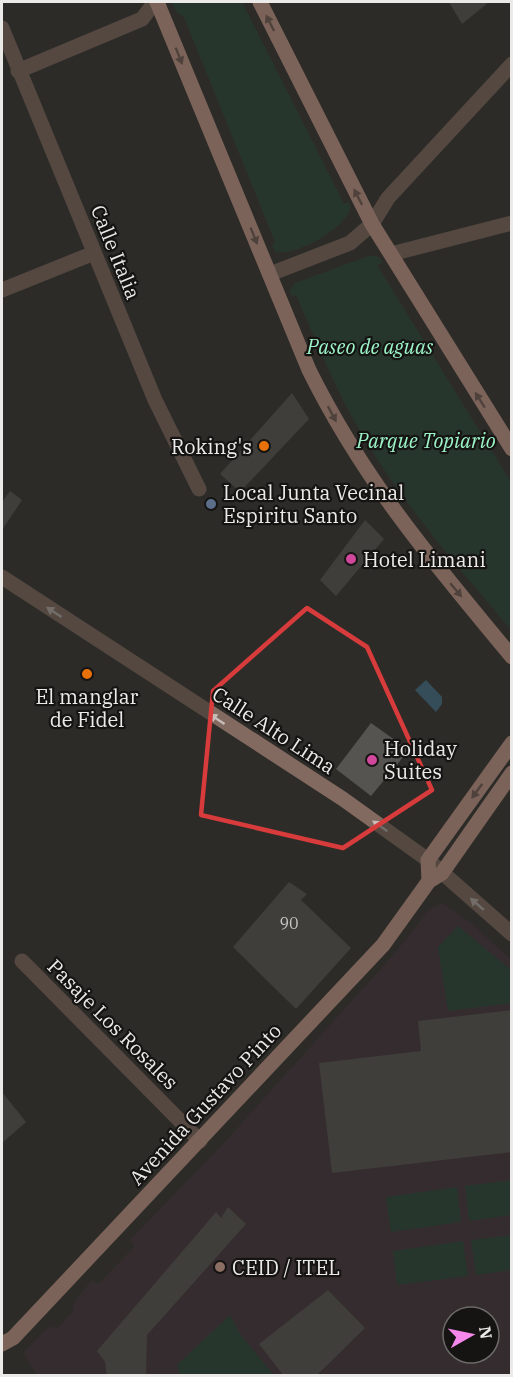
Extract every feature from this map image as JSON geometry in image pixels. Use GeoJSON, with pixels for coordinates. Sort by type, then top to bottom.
{"type":"FeatureCollection","features":[{"type":"Feature","properties":{"kind":"main road"},"geometry":{"type":"LineString","coordinates":[[156,2],[309,370],[332,416],[372,481],[421,549],[512,657]]}},
{"type":"Feature","properties":{"kind":"main road"},"geometry":{"type":"LineString","coordinates":[[260,2],[372,224],[512,449]]}},
{"type":"Feature","properties":{"kind":"main road"},"geometry":{"type":"LineString","coordinates":[[429,881],[428,860],[512,743]]}},
{"type":"Feature","properties":{"kind":"main road","name":"Avenida Gustavo Pinto"},"geometry":{"type":"LineString","coordinates":[[2,1344],[13,1338],[200,1142],[382,945],[429,881],[442,873],[512,773]]}},
{"type":"Feature","properties":{"kind":"street"},"geometry":{"type":"LineString","coordinates":[[18,70],[142,18],[156,2]]}},
{"type":"Feature","properties":{"kind":"street","name":"Calle Italia"},"geometry":{"type":"LineString","coordinates":[[2,28],[155,400],[199,489]]}},
{"type":"Feature","properties":{"kind":"street"},"geometry":{"type":"LineString","coordinates":[[270,274],[350,243],[372,224],[388,198],[512,64]]}},
{"type":"Feature","properties":{"kind":"street"},"geometry":{"type":"LineString","coordinates":[[391,254],[512,223]]}},
{"type":"Feature","properties":{"kind":"street"},"geometry":{"type":"LineString","coordinates":[[2,290],[94,253]]}},
{"type":"Feature","properties":{"kind":"street","name":"Calle Alto Lima"},"geometry":{"type":"LineString","coordinates":[[2,577],[342,799],[428,860],[512,934]]}},
{"type":"Feature","properties":{"kind":"street","name":"Pasaje Los Rosales"},"geometry":{"type":"LineString","coordinates":[[22,961],[200,1142]]}},
{"type":"Feature","properties":{"kind":"highlighted area"},"geometry":{"type":"Polygon","coordinates":[[[307,608],[367,647],[432,790],[343,848],[201,815],[213,691],[307,608]]]}},
{"type":"Feature","properties":{"kind":"shaded area"},"geometry":{"type":"Polygon","coordinates":[[[442,903],[472,924],[511,960],[511,1375],[38,1376],[25,1356],[25,1351],[48,1327],[58,1328],[73,1311],[74,1302],[92,1280],[98,1284],[135,1246],[130,1240],[221,1146],[395,953],[430,909],[442,903]]]}},
{"type":"Feature","properties":{"kind":"green space"},"geometry":{"type":"Polygon","coordinates":[[[172,2],[242,2],[344,204],[348,202],[351,207],[347,216],[330,232],[308,245],[285,252],[276,252],[272,245],[275,242],[184,17],[177,12],[172,2]]]}},
{"type":"Feature","properties":{"kind":"green space","name":"Parque Topiario"},"geometry":{"type":"Polygon","coordinates":[[[369,256],[377,256],[383,262],[377,265],[511,482],[511,630],[426,527],[386,472],[343,400],[296,295],[291,296],[290,290],[295,283],[369,256]]]}},
{"type":"Feature","properties":{"kind":"green space"},"geometry":{"type":"Polygon","coordinates":[[[458,926],[511,970],[511,1003],[448,1011],[438,947],[458,926]]]}},
{"type":"Feature","properties":{"kind":"green space"},"geometry":{"type":"Polygon","coordinates":[[[511,1180],[511,1215],[469,1221],[465,1186],[511,1180]]]}},
{"type":"Feature","properties":{"kind":"green space"},"geometry":{"type":"Polygon","coordinates":[[[457,1187],[461,1222],[391,1232],[386,1197],[457,1187]]]}},
{"type":"Feature","properties":{"kind":"green space"},"geometry":{"type":"Polygon","coordinates":[[[511,1235],[511,1270],[476,1275],[471,1240],[511,1235]]]}},
{"type":"Feature","properties":{"kind":"green space"},"geometry":{"type":"Polygon","coordinates":[[[463,1241],[468,1276],[397,1285],[393,1251],[463,1241]]]}},
{"type":"Feature","properties":{"kind":"green space"},"geometry":{"type":"Polygon","coordinates":[[[230,1315],[240,1334],[274,1375],[180,1375],[177,1365],[230,1315]]]}},
{"type":"Feature","properties":{"kind":"water"},"geometry":{"type":"Polygon","coordinates":[[[426,680],[442,697],[442,704],[436,712],[415,690],[426,680]]]}},
{"type":"Feature","properties":{"kind":"building"},"geometry":{"type":"Polygon","coordinates":[[[449,2],[489,2],[462,24],[449,2]]]}},
{"type":"Feature","properties":{"kind":"building","name":"Roking's"},"geometry":{"type":"Polygon","coordinates":[[[292,393],[309,419],[240,492],[220,474],[292,393]]]}},
{"type":"Feature","properties":{"kind":"building"},"geometry":{"type":"Polygon","coordinates":[[[10,491],[22,500],[2,530],[2,502],[10,491]]]}},
{"type":"Feature","properties":{"kind":"building","name":"Hotel Limani"},"geometry":{"type":"Polygon","coordinates":[[[365,520],[384,539],[336,596],[320,580],[365,520]]]}},
{"type":"Feature","properties":{"kind":"building","name":"Holiday Suites"},"geometry":{"type":"Polygon","coordinates":[[[371,723],[409,750],[371,796],[336,769],[371,723]]]}},
{"type":"Feature","properties":{"kind":"building"},"geometry":{"type":"Polygon","coordinates":[[[289,882],[307,894],[301,900],[351,948],[296,1009],[233,947],[289,882]]]}},
{"type":"Feature","properties":{"kind":"building"},"geometry":{"type":"Polygon","coordinates":[[[512,1010],[512,1152],[332,1173],[319,1063],[421,1051],[418,1021],[512,1010]]]}},
{"type":"Feature","properties":{"kind":"building"},"geometry":{"type":"Polygon","coordinates":[[[2,1092],[26,1122],[2,1143],[2,1092]]]}},
{"type":"Feature","properties":{"kind":"building"},"geometry":{"type":"Polygon","coordinates":[[[228,1207],[246,1224],[147,1335],[146,1376],[107,1376],[105,1362],[97,1351],[216,1212],[221,1218],[228,1207]]]}},
{"type":"Feature","properties":{"kind":"building"},"geometry":{"type":"Polygon","coordinates":[[[328,1290],[365,1328],[316,1376],[284,1376],[259,1344],[328,1290]]]}},
{"type":"Feature","properties":{"kind":"place","name":"Roking's"},"geometry":{"type":"Point","coordinates":[264,446]}},
{"type":"Feature","properties":{"kind":"place","name":"Local Junta Vecinal Espiritu Santo"},"geometry":{"type":"Point","coordinates":[211,504]}},
{"type":"Feature","properties":{"kind":"place","name":"Hotel Limani"},"geometry":{"type":"Point","coordinates":[351,559]}},
{"type":"Feature","properties":{"kind":"place","name":"El manglar de Fidel"},"geometry":{"type":"Point","coordinates":[87,674]}},
{"type":"Feature","properties":{"kind":"place","name":"Holiday Suites"},"geometry":{"type":"Point","coordinates":[372,760]}},
{"type":"Feature","properties":{"kind":"place","name":"CEID / ITEL"},"geometry":{"type":"Point","coordinates":[220,1267]}},
{"type":"Feature","properties":{"kind":"park label","name":"Paseo de aguas"},"geometry":{"type":"Point","coordinates":[370,346]}}]}
